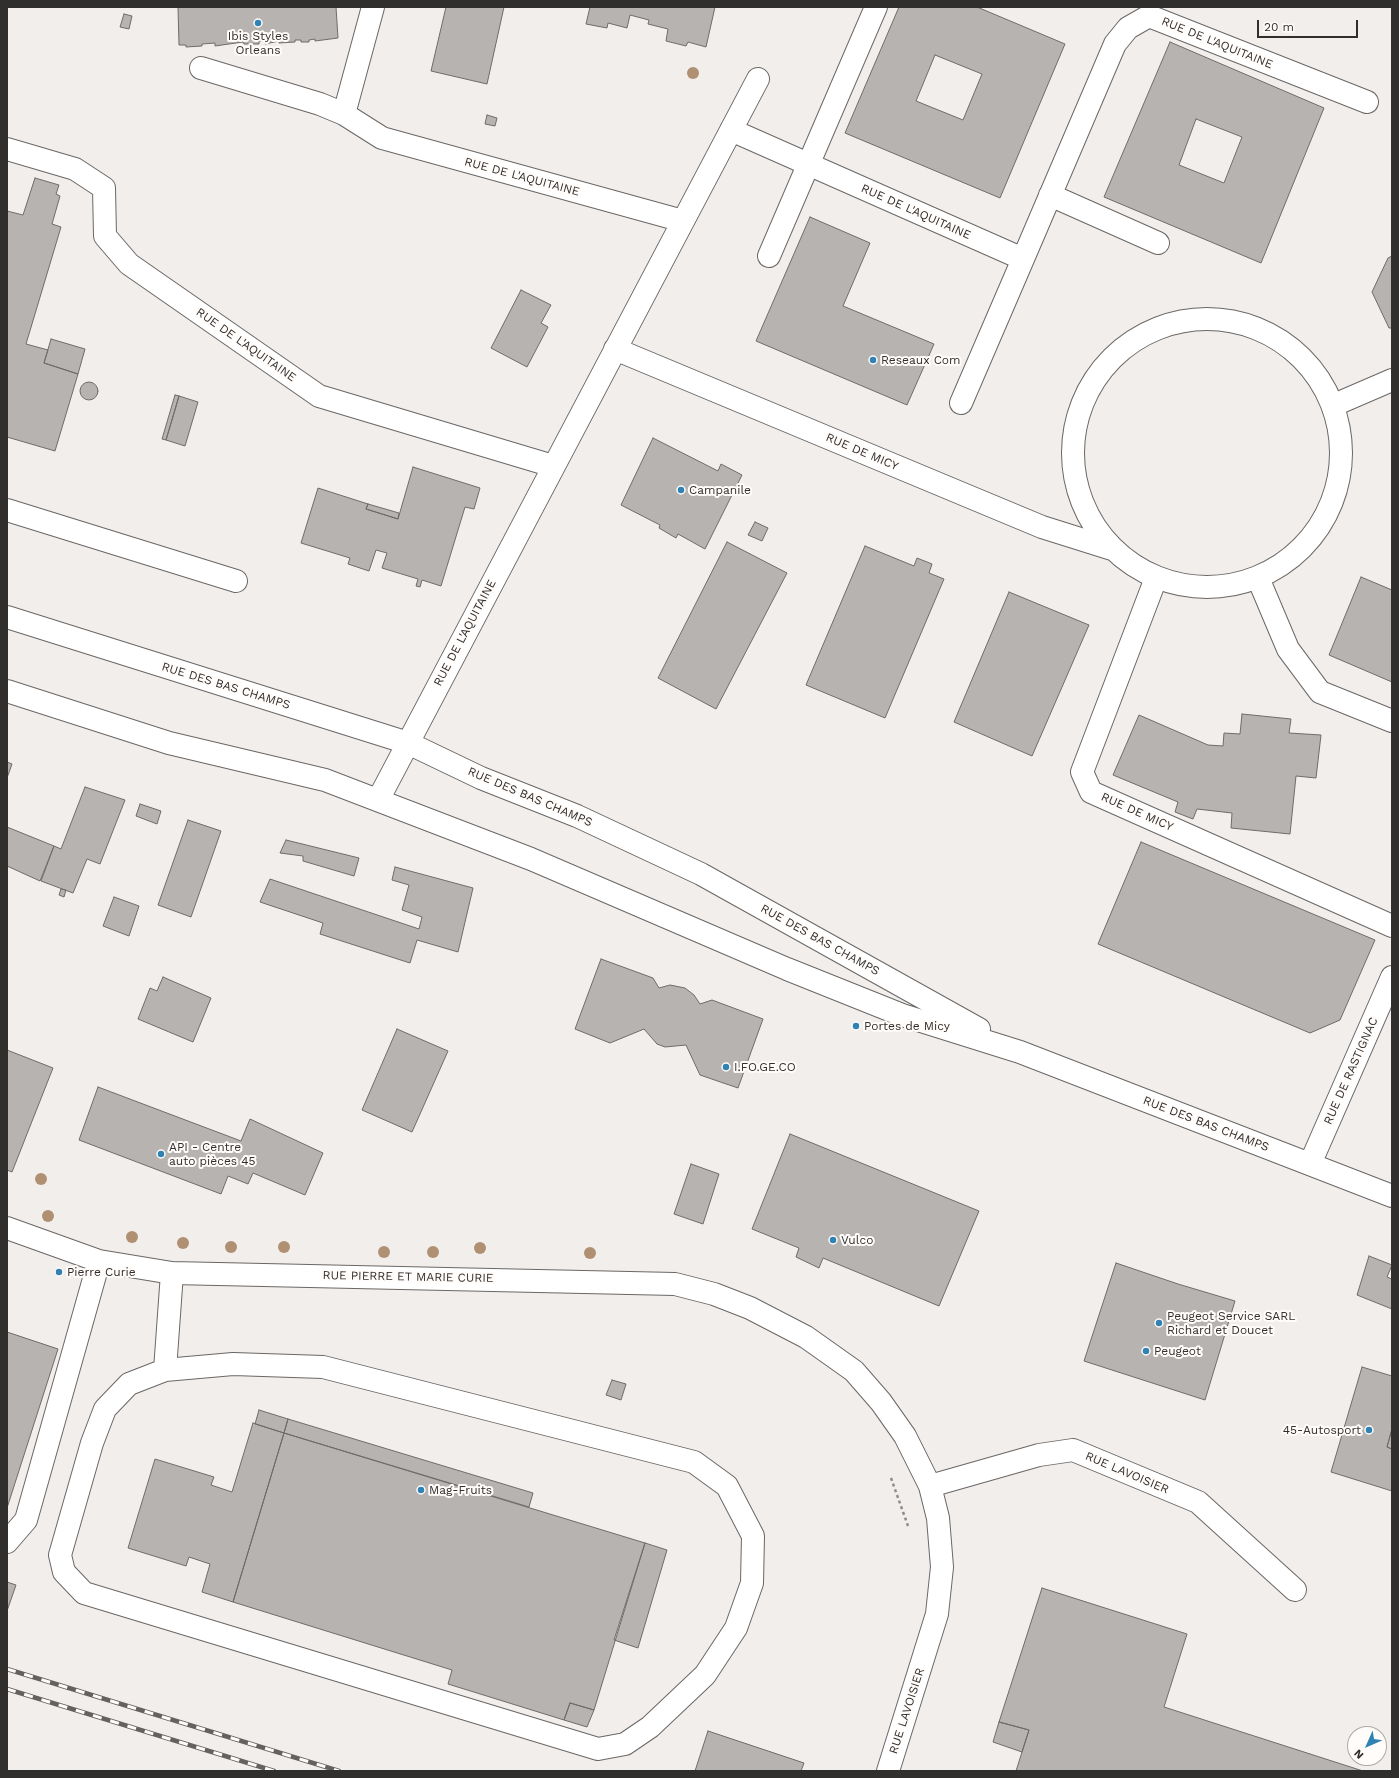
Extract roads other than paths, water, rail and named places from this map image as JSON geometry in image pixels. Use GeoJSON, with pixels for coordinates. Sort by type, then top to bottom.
{"type":"FeatureCollection","features":[{"type":"Feature","properties":{"kind":"street"},"geometry":{"type":"LineString","coordinates":[[344,114],[373,7]]}},
{"type":"Feature","properties":{"kind":"street"},"geometry":{"type":"LineString","coordinates":[[769,256],[876,7]]}},
{"type":"Feature","properties":{"kind":"street","name":"RUE DE L'AQUITAINE"},"geometry":{"type":"LineString","coordinates":[[961,403],[1115,44],[1128,28],[1150,16],[1367,102]]}},
{"type":"Feature","properties":{"kind":"street","name":"RUE DE L'AQUITAINE"},"geometry":{"type":"LineString","coordinates":[[201,68],[320,104],[344,114],[382,138],[683,221]]}},
{"type":"Feature","properties":{"kind":"street","name":"RUE DE L'AQUITAINE"},"geometry":{"type":"LineString","coordinates":[[378,800],[758,79]]}},
{"type":"Feature","properties":{"kind":"street","name":"RUE DE L'AQUITAINE"},"geometry":{"type":"LineString","coordinates":[[731,130],[1023,259]]}},
{"type":"Feature","properties":{"kind":"street","name":"RUE DE L'AQUITAINE"},"geometry":{"type":"LineString","coordinates":[[7,149],[74,169],[104,188],[105,236],[129,264],[319,396],[553,466]]}},
{"type":"Feature","properties":{"kind":"street"},"geometry":{"type":"LineString","coordinates":[[1050,194],[1158,243]]}},
{"type":"Feature","properties":{"kind":"street","name":"RUE DE MICY"},"geometry":{"type":"LineString","coordinates":[[1195,318],[1239,321],[1279,338],[1312,366],[1334,404],[1342,446],[1338,487],[1321,525],[1294,557],[1258,578],[1224,587],[1190,586],[1156,578],[1132,565],[1112,549],[1086,513],[1073,471],[1074,428],[1088,386],[1116,352],[1152,328],[1195,318]]}},
{"type":"Feature","properties":{"kind":"street","name":"RUE DE MICY"},"geometry":{"type":"LineString","coordinates":[[615,349],[1042,527],[1112,549]]}},
{"type":"Feature","properties":{"kind":"street"},"geometry":{"type":"LineString","coordinates":[[1334,404],[1392,380]]}},
{"type":"Feature","properties":{"kind":"street"},"geometry":{"type":"LineString","coordinates":[[7,510],[236,581]]}},
{"type":"Feature","properties":{"kind":"street","name":"RUE DE MICY"},"geometry":{"type":"LineString","coordinates":[[1156,578],[1082,772],[1091,792],[1392,926]]}},
{"type":"Feature","properties":{"kind":"street"},"geometry":{"type":"LineString","coordinates":[[1258,578],[1288,649],[1320,692],[1392,721]]}},
{"type":"Feature","properties":{"kind":"street","name":"RUE DES BAS CHAMPS"},"geometry":{"type":"LineString","coordinates":[[7,617],[408,743],[481,778],[577,816],[701,874],[1020,1052]]}},
{"type":"Feature","properties":{"kind":"street","name":"RUE DES BAS CHAMPS"},"geometry":{"type":"LineString","coordinates":[[7,691],[169,743],[325,780],[531,859],[788,969],[902,1015],[1020,1052],[1392,1196]]}},
{"type":"Feature","properties":{"kind":"street","name":"RUE DE RASTIGNAC"},"geometry":{"type":"LineString","coordinates":[[1310,1164],[1392,977]]}},
{"type":"Feature","properties":{"kind":"street","name":"RUE PIERRE ET MARIE CURIE"},"geometry":{"type":"LineString","coordinates":[[7,1228],[99,1261],[172,1273],[675,1284],[714,1294],[750,1308],[806,1336]]}},
{"type":"Feature","properties":{"kind":"street"},"geometry":{"type":"LineString","coordinates":[[7,1542],[26,1520],[99,1261]]}},
{"type":"Feature","properties":{"kind":"street"},"geometry":{"type":"LineString","coordinates":[[165,1370],[172,1273]]}},
{"type":"Feature","properties":{"kind":"street","name":"RUE LAVOISIER"},"geometry":{"type":"LineString","coordinates":[[806,1336],[854,1371],[881,1402],[906,1436],[930,1486],[938,1518],[942,1567],[937,1614],[888,1771]]}},
{"type":"Feature","properties":{"kind":"street"},"geometry":{"type":"LineString","coordinates":[[233,1364],[323,1367],[694,1462],[728,1486],[753,1536],[752,1583],[736,1628],[705,1675],[650,1727],[625,1744],[598,1749],[84,1593],[64,1572],[60,1555],[95,1436],[105,1409],[129,1384],[165,1370],[233,1364]]}},
{"type":"Feature","properties":{"kind":"street","name":"RUE LAVOISIER"},"geometry":{"type":"LineString","coordinates":[[930,1486],[1039,1455],[1072,1450],[1198,1502],[1295,1590]]}},
{"type":"Feature","properties":{"kind":"railway"},"geometry":{"type":"LineString","coordinates":[[7,1669],[339,1771]]}},
{"type":"Feature","properties":{"kind":"railway"},"geometry":{"type":"LineString","coordinates":[[7,1689],[274,1771]]}},
{"type":"Feature","properties":{"kind":"place","name":"Ibis Styles Orleans"},"geometry":{"type":"Point","coordinates":[258,23]}},
{"type":"Feature","properties":{"kind":"place","name":"Reseaux Com"},"geometry":{"type":"Point","coordinates":[873,360]}},
{"type":"Feature","properties":{"kind":"place","name":"Campanile"},"geometry":{"type":"Point","coordinates":[681,490]}},
{"type":"Feature","properties":{"kind":"place","name":"Portes de Micy"},"geometry":{"type":"Point","coordinates":[856,1026]}},
{"type":"Feature","properties":{"kind":"place","name":"I.FO.GE.CO"},"geometry":{"type":"Point","coordinates":[726,1067]}},
{"type":"Feature","properties":{"kind":"place","name":"API - Centre auto pièces 45"},"geometry":{"type":"Point","coordinates":[161,1154]}},
{"type":"Feature","properties":{"kind":"place","name":"Vulco"},"geometry":{"type":"Point","coordinates":[833,1240]}},
{"type":"Feature","properties":{"kind":"place","name":"Pierre Curie"},"geometry":{"type":"Point","coordinates":[59,1272]}},
{"type":"Feature","properties":{"kind":"place","name":"Peugeot Service SARL Richard et Doucet"},"geometry":{"type":"Point","coordinates":[1159,1323]}},
{"type":"Feature","properties":{"kind":"place","name":"Peugeot"},"geometry":{"type":"Point","coordinates":[1146,1351]}},
{"type":"Feature","properties":{"kind":"place","name":"45-Autosport"},"geometry":{"type":"Point","coordinates":[1369,1430]}},
{"type":"Feature","properties":{"kind":"place","name":"Mag-Fruits"},"geometry":{"type":"Point","coordinates":[421,1490]}}]}
